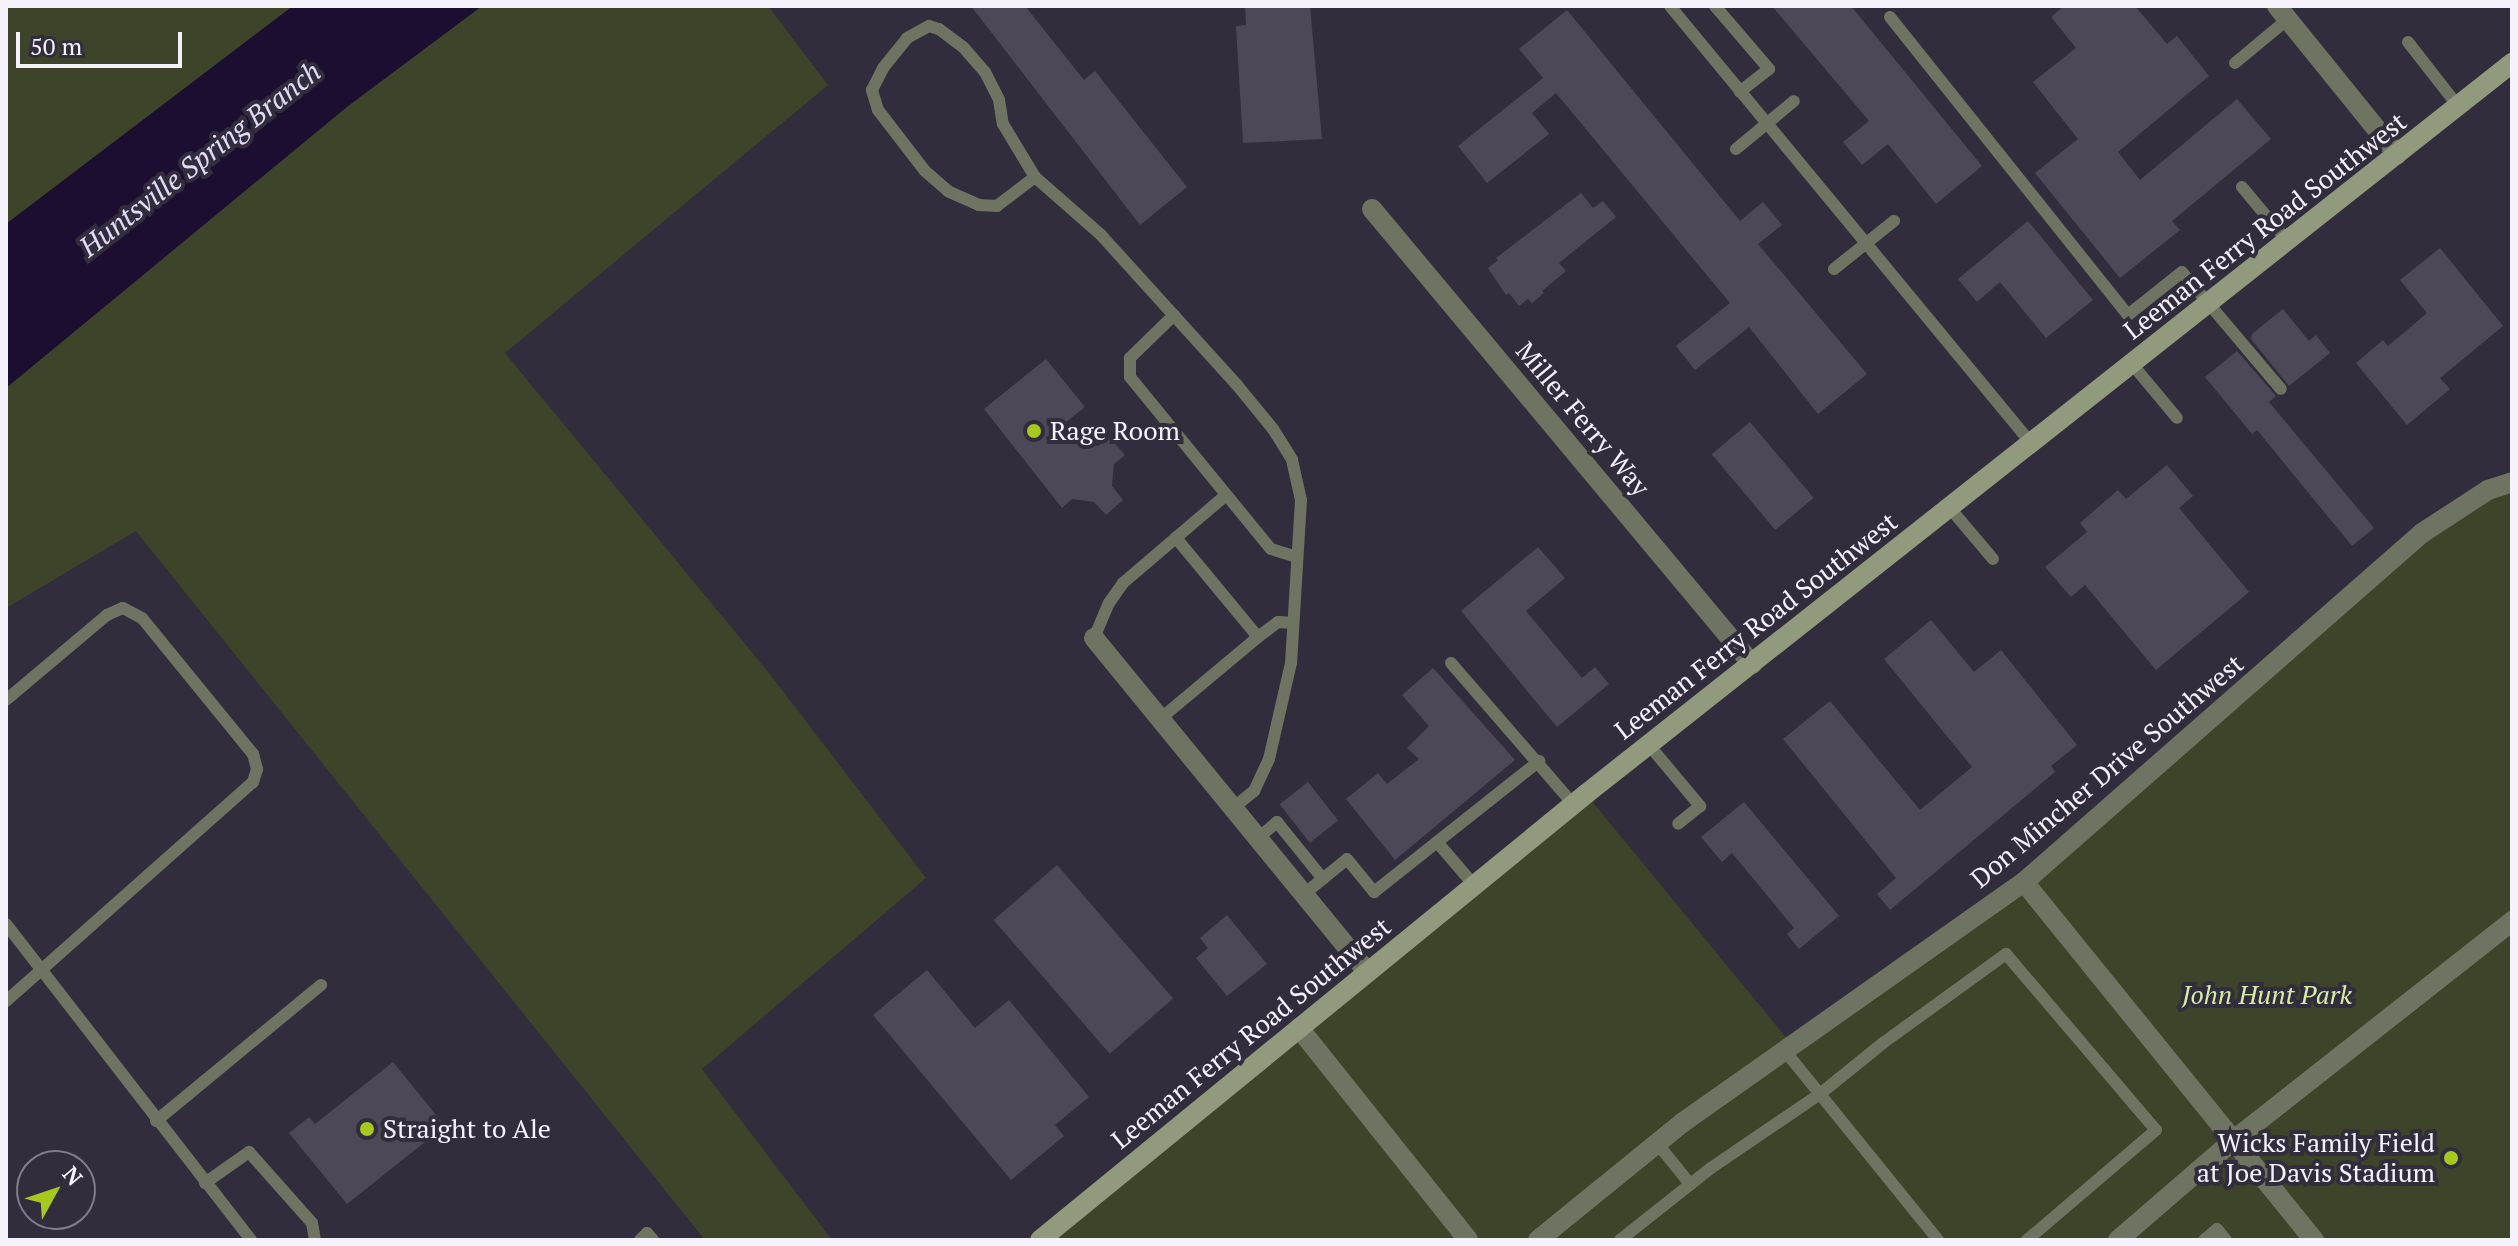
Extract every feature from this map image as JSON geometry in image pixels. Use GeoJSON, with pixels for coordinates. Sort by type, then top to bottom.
{"type":"FeatureCollection","features":[{"type":"Feature","properties":{"kind":"street"},"geometry":{"type":"LineString","coordinates":[[2282,12],[2397,154]]}},
{"type":"Feature","properties":{"kind":"street","name":"Leeman Ferry Road Southwest"},"geometry":{"type":"LineString","coordinates":[[1040,1240],[1573,804],[2512,63]]}},
{"type":"Feature","properties":{"kind":"street","name":"Miller Ferry Way"},"geometry":{"type":"LineString","coordinates":[[1372,209],[1752,664]]}},
{"type":"Feature","properties":{"kind":"street","name":"Don Mincher Drive Southwest"},"geometry":{"type":"LineString","coordinates":[[1538,1240],[1657,1143],[2024,882],[2422,533],[2488,490],[2512,482]]}},
{"type":"Feature","properties":{"kind":"street"},"geometry":{"type":"LineString","coordinates":[[1094,638],[1367,972]]}},
{"type":"Feature","properties":{"kind":"street"},"geometry":{"type":"LineString","coordinates":[[2024,882],[2314,1240]]}},
{"type":"Feature","properties":{"kind":"street"},"geometry":{"type":"LineString","coordinates":[[2118,1240],[2234,1140],[2512,921]]}},
{"type":"Feature","properties":{"kind":"street"},"geometry":{"type":"LineString","coordinates":[[1299,1028],[1468,1240]]}},
{"type":"Feature","properties":{"kind":"lane"},"geometry":{"type":"LineString","coordinates":[[1670,6],[2031,443]]}},
{"type":"Feature","properties":{"kind":"lane"},"geometry":{"type":"LineString","coordinates":[[1715,6],[1769,69],[1740,92]]}},
{"type":"Feature","properties":{"kind":"lane"},"geometry":{"type":"LineString","coordinates":[[2235,63],[2282,12]]}},
{"type":"Feature","properties":{"kind":"lane"},"geometry":{"type":"LineString","coordinates":[[1890,17],[2128,315],[2182,272],[2281,389]]}},
{"type":"Feature","properties":{"kind":"lane"},"geometry":{"type":"LineString","coordinates":[[1035,177],[997,206],[979,205],[948,191],[925,171],[878,110],[872,90],[883,68],[907,38],[929,26],[939,29],[964,48],[985,72],[999,100],[1003,124],[1035,177],[1101,235],[1174,315],[1246,396],[1292,460],[1301,500],[1291,663],[1269,759],[1254,791],[1233,808]]}},
{"type":"Feature","properties":{"kind":"lane"},"geometry":{"type":"LineString","coordinates":[[2408,42],[2458,106]]}},
{"type":"Feature","properties":{"kind":"lane"},"geometry":{"type":"LineString","coordinates":[[1736,149],[1794,101]]}},
{"type":"Feature","properties":{"kind":"lane"},"geometry":{"type":"LineString","coordinates":[[2242,187],[2287,241]]}},
{"type":"Feature","properties":{"kind":"lane"},"geometry":{"type":"LineString","coordinates":[[1834,269],[1894,221]]}},
{"type":"Feature","properties":{"kind":"lane"},"geometry":{"type":"LineString","coordinates":[[1174,315],[1130,358],[1130,377],[1271,549],[1297,557]]}},
{"type":"Feature","properties":{"kind":"lane"},"geometry":{"type":"LineString","coordinates":[[2132,364],[2177,418]]}},
{"type":"Feature","properties":{"kind":"lane"},"geometry":{"type":"LineString","coordinates":[[1094,638],[1109,603],[1123,583],[1226,495]]}},
{"type":"Feature","properties":{"kind":"lane"},"geometry":{"type":"LineString","coordinates":[[1949,507],[1993,559]]}},
{"type":"Feature","properties":{"kind":"lane"},"geometry":{"type":"LineString","coordinates":[[1176,538],[1258,637]]}},
{"type":"Feature","properties":{"kind":"lane"},"geometry":{"type":"LineString","coordinates":[[6,700],[107,615],[123,608],[142,618],[253,754],[257,769],[253,782],[116,901],[44,971],[6,1001]]}},
{"type":"Feature","properties":{"kind":"lane"},"geometry":{"type":"LineString","coordinates":[[1160,719],[1278,622],[1293,623]]}},
{"type":"Feature","properties":{"kind":"lane"},"geometry":{"type":"LineString","coordinates":[[1451,663],[1539,761],[1573,804]]}},
{"type":"Feature","properties":{"kind":"lane"},"geometry":{"type":"LineString","coordinates":[[1649,745],[1700,806],[1678,824]]}},
{"type":"Feature","properties":{"kind":"lane"},"geometry":{"type":"LineString","coordinates":[[1304,894],[1347,859],[1374,892],[1539,761]]}},
{"type":"Feature","properties":{"kind":"lane"},"geometry":{"type":"LineString","coordinates":[[1258,838],[1277,822],[1323,879]]}},
{"type":"Feature","properties":{"kind":"lane"},"geometry":{"type":"LineString","coordinates":[[1437,842],[1474,885]]}},
{"type":"Feature","properties":{"kind":"lane"},"geometry":{"type":"LineString","coordinates":[[6,924],[251,1240]]}},
{"type":"Feature","properties":{"kind":"lane"},"geometry":{"type":"LineString","coordinates":[[1620,1240],[1690,1184],[1820,1094],[1883,1043],[2006,954],[2156,1130],[2027,1240]]}},
{"type":"Feature","properties":{"kind":"lane"},"geometry":{"type":"LineString","coordinates":[[156,1121],[321,985]]}},
{"type":"Feature","properties":{"kind":"lane"},"geometry":{"type":"LineString","coordinates":[[1785,1051],[1938,1240]]}},
{"type":"Feature","properties":{"kind":"lane"},"geometry":{"type":"LineString","coordinates":[[1657,1143],[1690,1184]]}},
{"type":"Feature","properties":{"kind":"lane"},"geometry":{"type":"LineString","coordinates":[[205,1183],[249,1152],[312,1223],[315,1240]]}},
{"type":"Feature","properties":{"kind":"lane"},"geometry":{"type":"LineString","coordinates":[[2204,1240],[2217,1229],[2226,1240]]}},
{"type":"Feature","properties":{"kind":"lane"},"geometry":{"type":"LineString","coordinates":[[640,1240],[647,1233],[653,1240]]}},
{"type":"Feature","properties":{"kind":"green space"},"geometry":{"type":"Polygon","coordinates":[[[6,6],[293,6],[6,224],[6,6]]]}},
{"type":"Feature","properties":{"kind":"green space"},"geometry":{"type":"Polygon","coordinates":[[[482,6],[768,6],[828,85],[505,353],[769,673],[926,878],[702,1069],[832,1240],[705,1240],[136,531],[6,608],[6,388],[348,106],[482,6]]]}},
{"type":"Feature","properties":{"kind":"green space","name":"John Hunt Park"},"geometry":{"type":"Polygon","coordinates":[[[2512,482],[2512,1240],[1034,1240],[1586,794],[1793,1046],[2024,882],[2422,533],[2512,482]]]}},
{"type":"Feature","properties":{"kind":"water","name":"Huntsville Spring Branch"},"geometry":{"type":"Polygon","coordinates":[[[293,6],[482,6],[348,106],[6,388],[6,224],[293,6]]]}},
{"type":"Feature","properties":{"kind":"building"},"geometry":{"type":"Polygon","coordinates":[[[971,6],[1025,6],[1084,80],[1095,71],[1187,187],[1140,225],[971,6]]]}},
{"type":"Feature","properties":{"kind":"building"},"geometry":{"type":"Polygon","coordinates":[[[1245,6],[1310,6],[1322,139],[1243,143],[1236,26],[1246,25],[1245,6]]]}},
{"type":"Feature","properties":{"kind":"building"},"geometry":{"type":"Polygon","coordinates":[[[1772,6],[1851,6],[1982,166],[1936,204],[1888,144],[1862,165],[1843,142],[1869,121],[1772,6]]]}},
{"type":"Feature","properties":{"kind":"building"},"geometry":{"type":"Polygon","coordinates":[[[2064,6],[2135,6],[2167,44],[2177,36],[2209,76],[2118,152],[2140,180],[2237,99],[2271,139],[2172,221],[2180,230],[2120,278],[2035,173],[2078,139],[2033,82],[2076,48],[2051,17],[2064,6]]]}},
{"type":"Feature","properties":{"kind":"building"},"geometry":{"type":"Polygon","coordinates":[[[1567,10],[1740,221],[1763,202],[1782,225],[1758,244],[1867,374],[1818,414],[1749,327],[1695,370],[1676,346],[1730,303],[1556,93],[1532,113],[1549,134],[1487,183],[1458,146],[1543,78],[1519,49],[1567,10]]]}},
{"type":"Feature","properties":{"kind":"building"},"geometry":{"type":"Polygon","coordinates":[[[1581,193],[1593,208],[1603,201],[1616,217],[1559,263],[1566,271],[1542,291],[1544,293],[1532,303],[1528,299],[1519,306],[1509,293],[1506,295],[1488,268],[1498,260],[1496,258],[1581,193]]]}},
{"type":"Feature","properties":{"kind":"building"},"geometry":{"type":"Polygon","coordinates":[[[2028,221],[2093,300],[2046,338],[2000,282],[1977,302],[1958,279],[2028,221]]]}},
{"type":"Feature","properties":{"kind":"building"},"geometry":{"type":"Polygon","coordinates":[[[2440,248],[2503,326],[2440,378],[2450,389],[2407,425],[2356,363],[2383,340],[2388,346],[2427,313],[2400,280],[2440,248]]]}},
{"type":"Feature","properties":{"kind":"building"},"geometry":{"type":"Polygon","coordinates":[[[2283,309],[2309,341],[2316,335],[2330,353],[2289,386],[2251,339],[2252,334],[2283,309]]]}},
{"type":"Feature","properties":{"kind":"building"},"geometry":{"type":"Polygon","coordinates":[[[2237,351],[2276,396],[2269,402],[2374,528],[2352,546],[2257,430],[2252,434],[2205,377],[2237,351]]]}},
{"type":"Feature","properties":{"kind":"building","name":"Rage Room"},"geometry":{"type":"Polygon","coordinates":[[[1046,359],[1085,407],[1046,438],[1098,446],[1110,438],[1125,455],[1114,464],[1112,486],[1123,500],[1106,515],[1094,502],[1072,499],[1062,508],[984,409],[1046,359]]]}},
{"type":"Feature","properties":{"kind":"building"},"geometry":{"type":"Polygon","coordinates":[[[1750,422],[1814,498],[1775,530],[1712,454],[1750,422]]]}},
{"type":"Feature","properties":{"kind":"building"},"geometry":{"type":"Polygon","coordinates":[[[2167,465],[2193,496],[2179,508],[2249,592],[2156,670],[2085,585],[2071,597],[2045,567],[2087,532],[2080,523],[2118,490],[2126,499],[2167,465]]]}},
{"type":"Feature","properties":{"kind":"building"},"geometry":{"type":"Polygon","coordinates":[[[1538,547],[1565,578],[1526,611],[1582,678],[1595,667],[1609,684],[1557,727],[1461,611],[1538,547]]]}},
{"type":"Feature","properties":{"kind":"building"},"geometry":{"type":"Polygon","coordinates":[[[1931,620],[1974,672],[2001,650],[2077,745],[2051,766],[2055,772],[1890,910],[1877,894],[1896,878],[1783,739],[1830,701],[1920,810],[1972,767],[1884,659],[1931,620]]]}},
{"type":"Feature","properties":{"kind":"building"},"geometry":{"type":"Polygon","coordinates":[[[1433,668],[1515,760],[1395,860],[1346,799],[1378,773],[1387,784],[1419,759],[1407,748],[1429,726],[1402,695],[1433,668]]]}},
{"type":"Feature","properties":{"kind":"building"},"geometry":{"type":"Polygon","coordinates":[[[1308,782],[1338,821],[1310,843],[1280,804],[1308,782]]]}},
{"type":"Feature","properties":{"kind":"building"},"geometry":{"type":"Polygon","coordinates":[[[1744,802],[1839,916],[1799,949],[1787,934],[1794,928],[1732,853],[1722,862],[1701,837],[1744,802]]]}},
{"type":"Feature","properties":{"kind":"building"},"geometry":{"type":"Polygon","coordinates":[[[1057,865],[1173,999],[1110,1054],[994,920],[1057,865]]]}},
{"type":"Feature","properties":{"kind":"building"},"geometry":{"type":"Polygon","coordinates":[[[1227,915],[1267,964],[1227,996],[1196,958],[1208,948],[1200,938],[1227,915]]]}},
{"type":"Feature","properties":{"kind":"building"},"geometry":{"type":"Polygon","coordinates":[[[927,970],[975,1028],[1009,1000],[1089,1097],[1055,1125],[1064,1136],[1011,1180],[873,1015],[927,970]]]}},
{"type":"Feature","properties":{"kind":"building","name":"Straight to Ale"},"geometry":{"type":"Polygon","coordinates":[[[393,1062],[445,1126],[347,1204],[289,1133],[309,1117],[315,1124],[393,1062]]]}},
{"type":"Feature","properties":{"kind":"place","name":"Rage Room"},"geometry":{"type":"Point","coordinates":[1034,431]}},
{"type":"Feature","properties":{"kind":"place","name":"Straight to Ale"},"geometry":{"type":"Point","coordinates":[367,1129]}},
{"type":"Feature","properties":{"kind":"place","name":"Wicks Family Field at Joe Davis Stadium"},"geometry":{"type":"Point","coordinates":[2451,1158]}}]}
